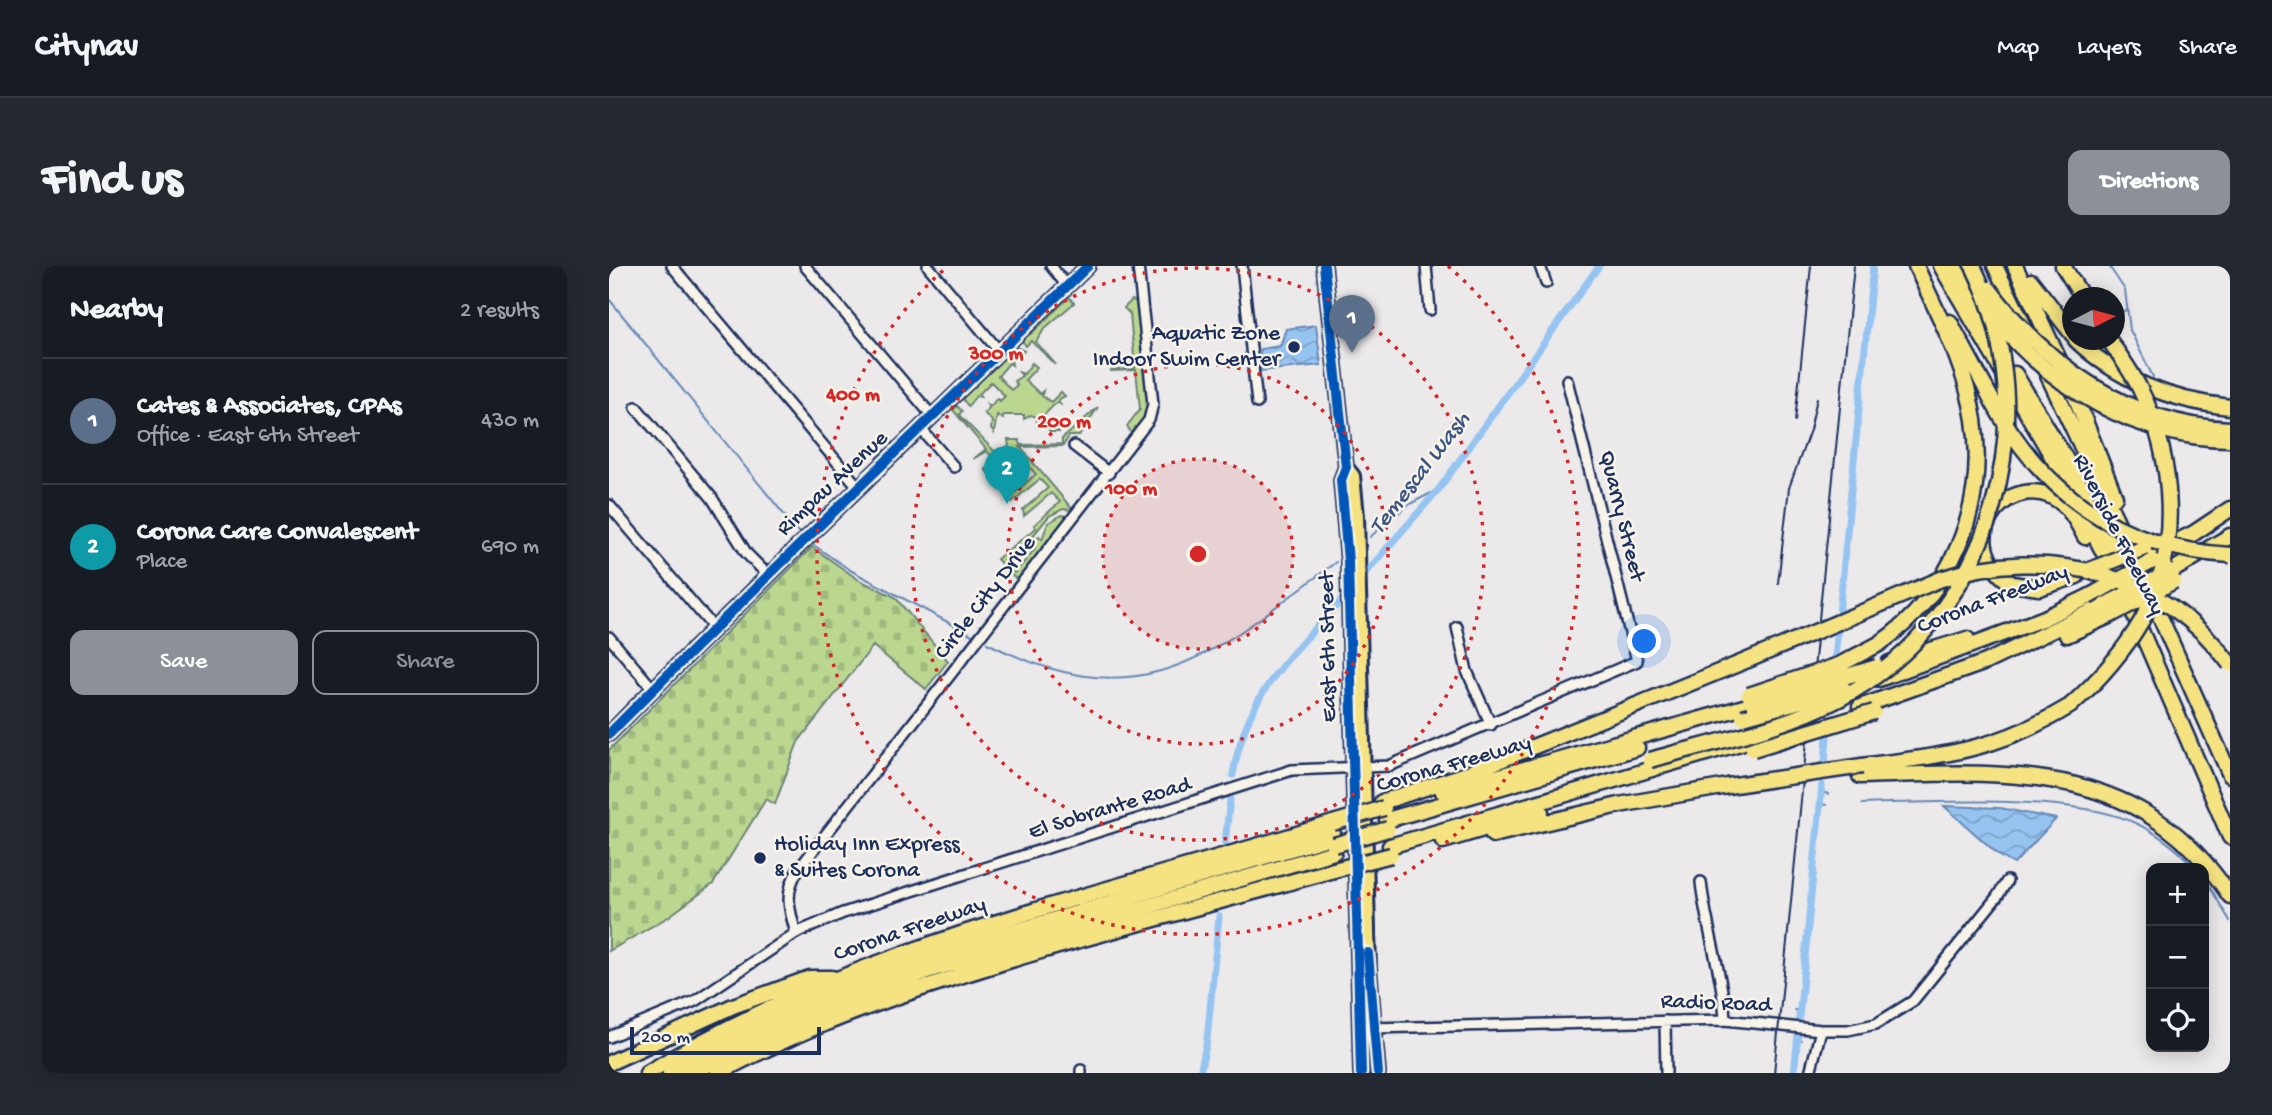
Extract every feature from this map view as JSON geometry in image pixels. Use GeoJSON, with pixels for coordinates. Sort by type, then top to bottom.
{"type":"FeatureCollection","features":[{"type":"Feature","properties":{"kind":"highway"},"geometry":{"type":"LineString","coordinates":[[1917,266],[2000,417],[2024,452],[2073,500],[2097,516],[2144,539],[2174,548],[2230,555]]}},
{"type":"Feature","properties":{"kind":"highway"},"geometry":{"type":"LineString","coordinates":[[670,1073],[720,1044],[792,1010],[913,970],[1334,848],[1748,706],[1879,644],[1910,619],[1939,582],[1961,540],[1974,493],[1976,441],[1968,394],[1917,266]]}},
{"type":"Feature","properties":{"kind":"highway","name":"Riverside Freeway"},"geometry":{"type":"LineString","coordinates":[[1941,266],[2074,494],[2154,657],[2230,837]]}},
{"type":"Feature","properties":{"kind":"highway"},"geometry":{"type":"LineString","coordinates":[[1954,266],[2094,511],[2172,675],[2230,811]]}},
{"type":"Feature","properties":{"kind":"highway"},"geometry":{"type":"LineString","coordinates":[[1963,266],[1983,303],[2027,352],[2084,397],[2145,424],[2230,439]]}},
{"type":"Feature","properties":{"kind":"highway"},"geometry":{"type":"LineString","coordinates":[[1649,757],[1772,718],[1837,690],[1867,672],[1905,639],[1924,621],[1949,585],[1983,518],[1999,436],[1999,385],[1994,349],[1963,266]]}},
{"type":"Feature","properties":{"kind":"highway"},"geometry":{"type":"LineString","coordinates":[[1387,828],[1776,725],[1842,697],[1899,657],[1957,589],[1981,545],[1996,501],[2007,438],[2006,381],[1986,295],[1973,266]]}},
{"type":"Feature","properties":{"kind":"highway"},"geometry":{"type":"LineString","coordinates":[[1973,266],[2036,344],[2092,387],[2138,410],[2200,426],[2230,429]]}},
{"type":"Feature","properties":{"kind":"highway","name":"Riverside Freeway"},"geometry":{"type":"LineString","coordinates":[[1995,266],[2144,553],[2230,775]]}},
{"type":"Feature","properties":{"kind":"highway"},"geometry":{"type":"LineString","coordinates":[[2015,266],[2082,409],[2125,524],[2144,553]]}},
{"type":"Feature","properties":{"kind":"highway"},"geometry":{"type":"LineString","coordinates":[[2023,266],[2039,294],[2062,322]]}},
{"type":"Feature","properties":{"kind":"highway"},"geometry":{"type":"LineString","coordinates":[[2067,272],[2076,287]]}},
{"type":"Feature","properties":{"kind":"highway"},"geometry":{"type":"LineString","coordinates":[[2089,350],[2121,374],[2158,393],[2230,407]]}},
{"type":"Feature","properties":{"kind":"highway"},"geometry":{"type":"LineString","coordinates":[[1457,837],[1481,838],[1619,805],[1728,786],[1861,771],[1959,753],[2003,741],[2070,705],[2097,681],[2143,618],[2156,586],[2165,542],[2169,499],[2162,449],[2140,388],[2115,350]]}},
{"type":"Feature","properties":{"kind":"highway"},"geometry":{"type":"LineString","coordinates":[[2083,587],[2039,588],[2012,584],[1996,571],[1985,551],[1984,529],[1990,515],[2009,499],[2024,494],[2049,496],[2064,505],[2154,657]]}},
{"type":"Feature","properties":{"kind":"highway","name":"Corona Freeway"},"geometry":{"type":"LineString","coordinates":[[718,1073],[774,1043],[884,1000],[1200,887],[1334,848],[1685,724],[1878,673],[1982,634],[2083,587],[2144,553],[2223,519],[2230,509]]}},
{"type":"Feature","properties":{"kind":"highway"},"geometry":{"type":"LineString","coordinates":[[2172,576],[2230,536]]}},
{"type":"Feature","properties":{"kind":"highway","name":"Corona Freeway"},"geometry":{"type":"LineString","coordinates":[[647,1073],[746,1018],[841,978],[990,925],[1200,887],[1334,848],[1354,817],[1368,806],[1387,828],[1457,837],[1867,710],[1995,667],[2230,547]]}},
{"type":"Feature","properties":{"kind":"highway"},"geometry":{"type":"LineString","coordinates":[[1387,828],[1461,776],[1968,570],[2010,564],[2050,563],[2078,567],[2116,579],[2144,590],[2184,617],[2230,664]]}},
{"type":"Feature","properties":{"kind":"highway"},"geometry":{"type":"LineString","coordinates":[[1387,828],[1754,744]]}},
{"type":"Feature","properties":{"kind":"highway"},"geometry":{"type":"LineString","coordinates":[[1861,771],[2011,776],[2074,783],[2109,793],[2169,828],[2201,858],[2230,896]]}},
{"type":"Feature","properties":{"kind":"highway"},"geometry":{"type":"LineString","coordinates":[[692,1073],[785,1026],[913,970],[1200,887]]}},
{"type":"Feature","properties":{"kind":"highway"},"geometry":{"type":"LineString","coordinates":[[609,1063],[693,1023],[775,990],[810,978],[841,978]]}},
{"type":"Feature","properties":{"kind":"highway"},"geometry":{"type":"LineString","coordinates":[[739,1073],[755,1064],[774,1043]]}},
{"type":"Feature","properties":{"kind":"main road","name":"Rimpau Avenue"},"geometry":{"type":"LineString","coordinates":[[609,734],[767,574],[860,489],[1088,266]]}},
{"type":"Feature","properties":{"kind":"main road","name":"East 6th Street"},"geometry":{"type":"LineString","coordinates":[[1324,266],[1346,467],[1341,480],[1348,565],[1368,953],[1378,1073]]}},
{"type":"Feature","properties":{"kind":"main road","name":"East 6th Street"},"geometry":{"type":"LineString","coordinates":[[1346,467],[1353,475],[1358,555],[1358,1029],[1361,1073]]}},
{"type":"Feature","properties":{"kind":"street"},"geometry":{"type":"LineString","coordinates":[[672,266],[860,489]]}},
{"type":"Feature","properties":{"kind":"street"},"geometry":{"type":"LineString","coordinates":[[805,266],[933,416]]}},
{"type":"Feature","properties":{"kind":"street"},"geometry":{"type":"LineString","coordinates":[[928,266],[999,351]]}},
{"type":"Feature","properties":{"kind":"street"},"geometry":{"type":"LineString","coordinates":[[1051,266],[1067,286]]}},
{"type":"Feature","properties":{"kind":"street","name":"Circle City Drive"},"geometry":{"type":"LineString","coordinates":[[796,933],[789,896],[798,870],[1109,474],[1152,412],[1138,266]]}},
{"type":"Feature","properties":{"kind":"street"},"geometry":{"type":"LineString","coordinates":[[1242,266],[1257,403]]}},
{"type":"Feature","properties":{"kind":"street"},"geometry":{"type":"LineString","coordinates":[[1426,266],[1430,310]]}},
{"type":"Feature","properties":{"kind":"street"},"geometry":{"type":"LineString","coordinates":[[1539,266],[1546,283]]}},
{"type":"Feature","properties":{"kind":"street","name":"Quarry Street"},"geometry":{"type":"LineString","coordinates":[[1567,380],[1637,661]]}},
{"type":"Feature","properties":{"kind":"street"},"geometry":{"type":"LineString","coordinates":[[636,407],[712,498],[747,554],[767,574]]}},
{"type":"Feature","properties":{"kind":"street"},"geometry":{"type":"LineString","coordinates":[[921,429],[954,467]]}},
{"type":"Feature","properties":{"kind":"street"},"geometry":{"type":"LineString","coordinates":[[1074,446],[1109,474]]}},
{"type":"Feature","properties":{"kind":"street"},"geometry":{"type":"LineString","coordinates":[[609,505],[714,628]]}},
{"type":"Feature","properties":{"kind":"street"},"geometry":{"type":"LineString","coordinates":[[1457,627],[1467,671],[1491,725]]}},
{"type":"Feature","properties":{"kind":"street"},"geometry":{"type":"LineString","coordinates":[[609,637],[653,689]]}},
{"type":"Feature","properties":{"kind":"street","name":"El Sobrante Road"},"geometry":{"type":"LineString","coordinates":[[609,1037],[695,1001],[796,933],[843,913],[1274,775],[1304,769],[1389,766],[1637,661]]}},
{"type":"Feature","properties":{"kind":"street","name":"Radio Road"},"geometry":{"type":"LineString","coordinates":[[1358,1029],[1725,1020],[1821,1030],[1848,1030],[1876,1024],[1908,1006],[1982,917],[2007,881]]}},
{"type":"Feature","properties":{"kind":"street"},"geometry":{"type":"LineString","coordinates":[[1701,882],[1705,921],[1723,995],[1725,1020]]}},
{"type":"Feature","properties":{"kind":"street"},"geometry":{"type":"LineString","coordinates":[[1665,1021],[1667,1073]]}},
{"type":"Feature","properties":{"kind":"street"},"geometry":{"type":"LineString","coordinates":[[1810,1073],[1821,1030]]}},
{"type":"Feature","properties":{"kind":"green space"},"geometry":{"type":"Polygon","coordinates":[[[1069,297],[1074,303],[1045,328],[1036,342],[1056,365],[1031,341],[1026,346],[1020,338],[1032,333],[1069,297]]]}},
{"type":"Feature","properties":{"kind":"green space"},"geometry":{"type":"Polygon","coordinates":[[[1132,300],[1137,302],[1148,404],[1143,420],[1132,434],[1127,426],[1140,409],[1136,370],[1110,371],[1135,368],[1130,314],[1124,308],[1132,300]]]}},
{"type":"Feature","properties":{"kind":"green space"},"geometry":{"type":"Polygon","coordinates":[[[1012,345],[1024,351],[998,376],[1011,390],[1017,385],[1014,381],[1022,376],[1019,372],[1024,374],[1032,363],[1037,367],[1025,380],[1040,394],[1043,391],[1042,396],[1051,402],[1061,392],[1065,396],[1058,400],[1060,404],[1057,402],[1042,417],[1054,430],[1058,426],[1059,432],[1050,432],[1048,427],[1037,427],[1037,417],[1031,415],[1024,419],[1024,415],[1003,415],[1003,419],[997,415],[994,433],[991,429],[992,421],[984,413],[989,408],[987,404],[991,406],[997,398],[1000,401],[1005,396],[991,382],[979,394],[981,397],[976,396],[968,406],[961,397],[1012,345]]]}},
{"type":"Feature","properties":{"kind":"green space"},"geometry":{"type":"Polygon","coordinates":[[[957,406],[962,411],[959,415],[995,452],[999,449],[1002,452],[1009,446],[1008,440],[1019,440],[1021,445],[1062,444],[1062,439],[1098,407],[1079,436],[1069,436],[1063,446],[1020,447],[1073,510],[1063,509],[1049,516],[1023,548],[1015,548],[1005,563],[1008,565],[1006,569],[997,559],[1036,528],[1034,525],[1060,502],[1051,493],[1024,516],[1023,510],[1048,488],[1040,479],[1012,502],[1008,498],[1036,474],[1027,465],[1000,488],[997,483],[1024,459],[1016,450],[989,474],[985,469],[994,460],[987,451],[973,459],[986,449],[953,410],[957,406]]]}},
{"type":"Feature","properties":{"kind":"green space"},"geometry":{"type":"Polygon","coordinates":[[[1062,515],[1068,517],[1018,580],[1010,574],[1011,570],[1015,573],[1035,549],[1035,541],[1039,536],[1042,539],[1048,523],[1062,515]]]}},
{"type":"Feature","properties":{"kind":"green space"},"geometry":{"type":"Polygon","coordinates":[[[812,547],[859,580],[895,597],[948,661],[926,689],[873,646],[798,742],[775,804],[766,799],[713,884],[668,917],[609,951],[609,750],[812,547]]]}},
{"type":"Feature","properties":{"kind":"water","name":"Aquatic Zone Indoor Swim Center"},"geometry":{"type":"Polygon","coordinates":[[[1316,325],[1321,365],[1260,371],[1260,349],[1280,346],[1286,329],[1316,325]]]}},
{"type":"Feature","properties":{"kind":"water"},"geometry":{"type":"Polygon","coordinates":[[[1944,806],[2000,808],[2056,819],[2014,864],[2000,856],[1944,806]]]}},
{"type":"Feature","properties":{"kind":"waterway","name":"Temescal Wash"},"geometry":{"type":"LineString","coordinates":[[1360,579],[1439,489],[1599,266]]}},
{"type":"Feature","properties":{"kind":"waterway"},"geometry":{"type":"LineString","coordinates":[[1839,614],[1873,266]]}},
{"type":"Feature","properties":{"kind":"waterway"},"geometry":{"type":"LineString","coordinates":[[2109,266],[2125,290],[2130,330],[2153,377]]}},
{"type":"Feature","properties":{"kind":"waterway"},"geometry":{"type":"LineString","coordinates":[[609,299],[799,533]]}},
{"type":"Feature","properties":{"kind":"waterway"},"geometry":{"type":"LineString","coordinates":[[1370,537],[1408,505],[1439,489]]}},
{"type":"Feature","properties":{"kind":"waterway"},"geometry":{"type":"LineString","coordinates":[[812,544],[850,570],[972,635]]}},
{"type":"Feature","properties":{"kind":"waterway"},"geometry":{"type":"LineString","coordinates":[[987,643],[1042,666],[1091,677],[1134,676],[1174,667],[1213,649],[1251,625],[1336,562]]}},
{"type":"Feature","properties":{"kind":"waterway","name":"Temescal Wash"},"geometry":{"type":"LineString","coordinates":[[1233,775],[1249,718],[1261,695],[1292,654],[1348,593]]}},
{"type":"Feature","properties":{"kind":"waterway"},"geometry":{"type":"LineString","coordinates":[[1835,658],[1838,627]]}},
{"type":"Feature","properties":{"kind":"waterway"},"geometry":{"type":"LineString","coordinates":[[1825,763],[1827,737]]}},
{"type":"Feature","properties":{"kind":"waterway"},"geometry":{"type":"LineString","coordinates":[[1799,1018],[1822,785]]}},
{"type":"Feature","properties":{"kind":"waterway"},"geometry":{"type":"LineString","coordinates":[[1822,792],[1828,794]]}},
{"type":"Feature","properties":{"kind":"waterway","name":"Temescal Wash"},"geometry":{"type":"LineString","coordinates":[[1225,843],[1230,799]]}},
{"type":"Feature","properties":{"kind":"waterway"},"geometry":{"type":"LineString","coordinates":[[1862,804],[1993,801],[2092,810],[2131,821],[2152,832],[2190,863]]}},
{"type":"Feature","properties":{"kind":"waterway"},"geometry":{"type":"LineString","coordinates":[[1821,804],[1826,805]]}},
{"type":"Feature","properties":{"kind":"waterway"},"geometry":{"type":"LineString","coordinates":[[2209,885],[2230,921]]}},
{"type":"Feature","properties":{"kind":"waterway","name":"Temescal Wash"},"geometry":{"type":"LineString","coordinates":[[1200,1073],[1207,1040],[1219,916]]}},
{"type":"Feature","properties":{"kind":"waterway"},"geometry":{"type":"LineString","coordinates":[[1794,1073],[1798,1035]]}},
{"type":"Feature","properties":{"kind":"waterway"},"geometry":{"type":"LineString","coordinates":[[1797,1039],[1801,1040]]}},
{"type":"Feature","properties":{"kind":"railway"},"geometry":{"type":"LineString","coordinates":[[1795,421],[1811,266]]}},
{"type":"Feature","properties":{"kind":"railway"},"geometry":{"type":"LineString","coordinates":[[1774,1073],[1854,266]]}},
{"type":"Feature","properties":{"kind":"railway"},"geometry":{"type":"LineString","coordinates":[[1778,583],[1789,488],[1810,430],[1817,398]]}},
{"type":"Feature","properties":{"kind":"cycle path"},"geometry":{"type":"LineString","coordinates":[[609,734],[787,557],[1088,266]]}},
{"type":"Feature","properties":{"kind":"cycle path"},"geometry":{"type":"LineString","coordinates":[[1324,266],[1346,467],[1341,480],[1348,561],[1361,1073]]}},
{"type":"Feature","properties":{"kind":"cycle path"},"geometry":{"type":"LineString","coordinates":[[1368,953],[1378,1073]]}},
{"type":"Feature","properties":{"kind":"place","name":"Aquatic Zone Indoor Swim Center"},"geometry":{"type":"Point","coordinates":[1294,347]}},
{"type":"Feature","properties":{"kind":"place","name":"Cates & Associates, CPAs"},"geometry":{"type":"Point","coordinates":[1352,353]}},
{"type":"Feature","properties":{"kind":"place","name":"Corona Care Convalescent"},"geometry":{"type":"Point","coordinates":[1007,504]}},
{"type":"Feature","properties":{"kind":"place","name":"Holiday Inn Express & Suites Corona"},"geometry":{"type":"Point","coordinates":[760,858]}}]}
